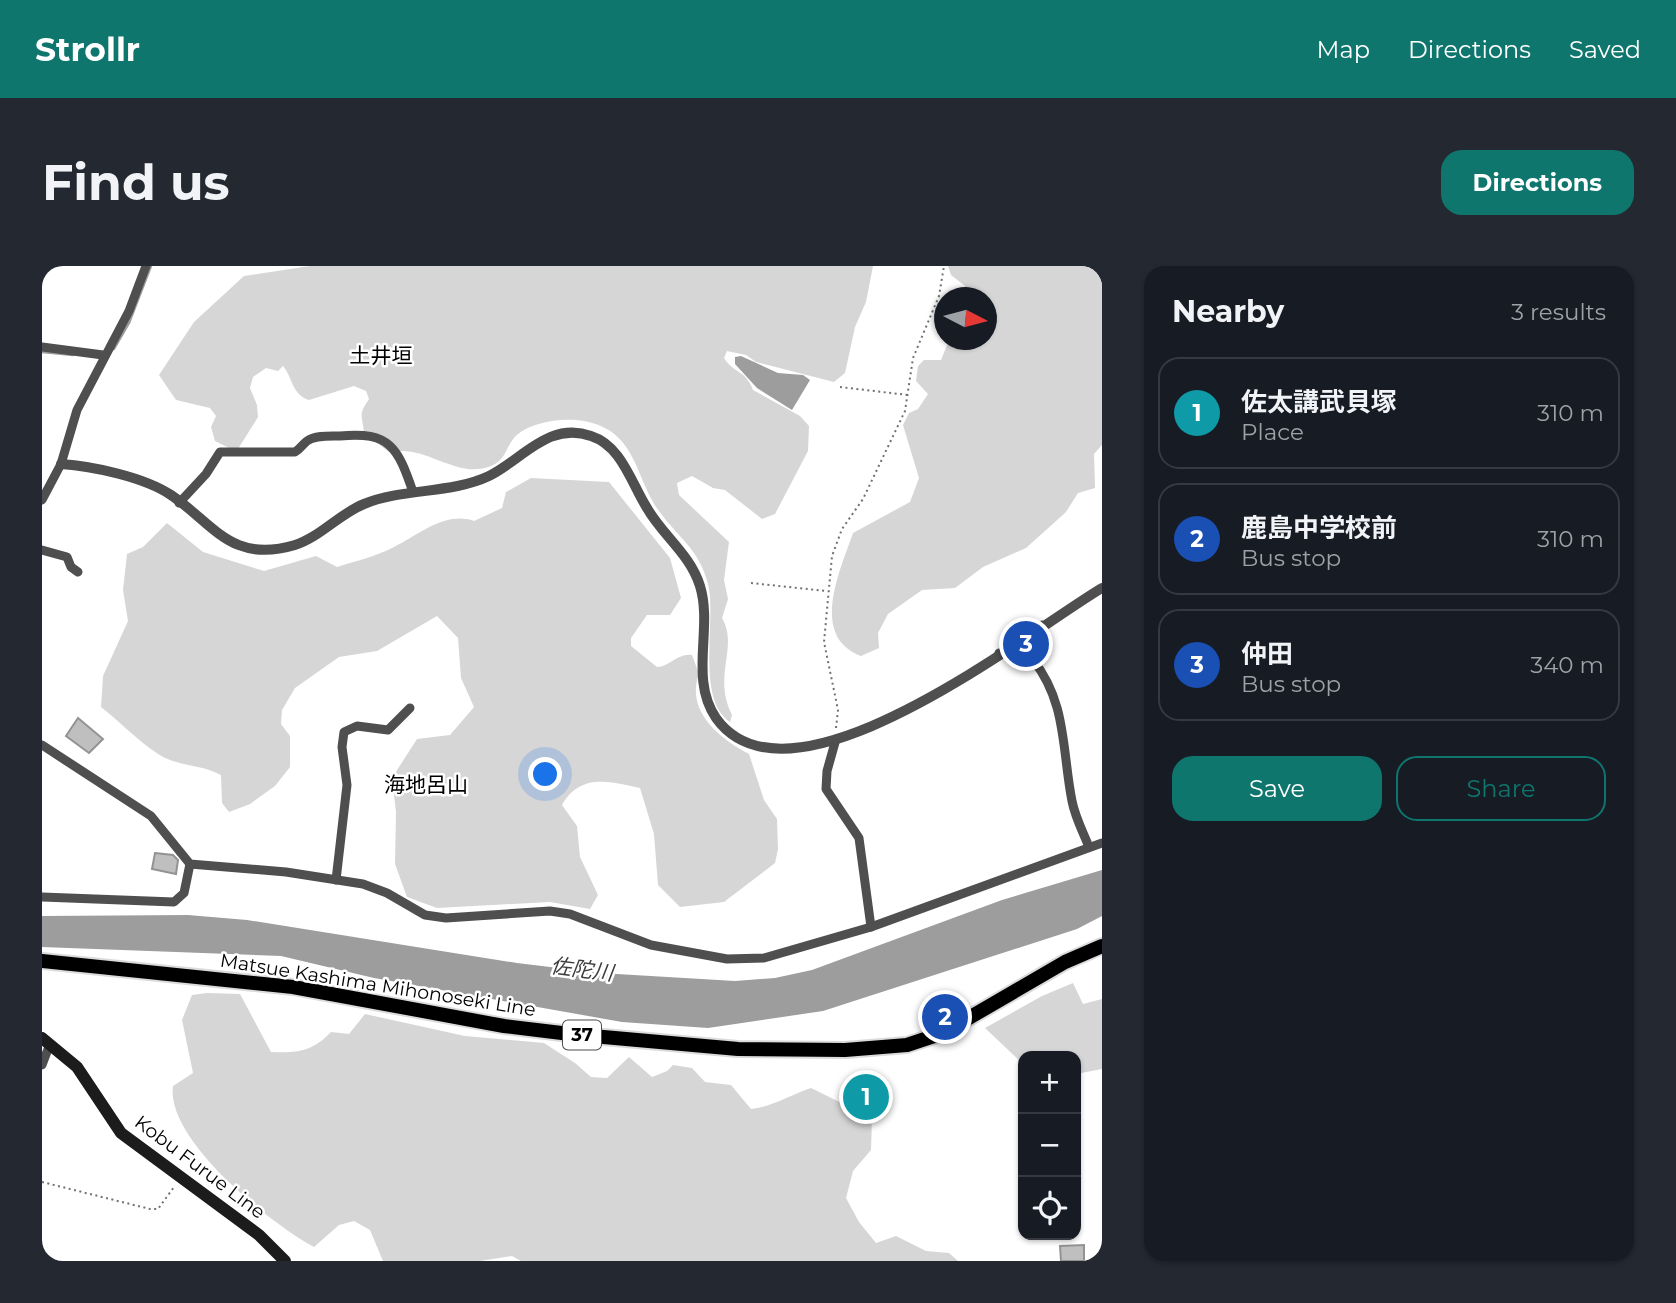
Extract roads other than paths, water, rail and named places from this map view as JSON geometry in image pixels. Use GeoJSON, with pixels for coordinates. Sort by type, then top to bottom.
{"type":"FeatureCollection","features":[{"type":"Feature","properties":{"kind":"main road","name":"Matsue Kashima Mihonoseki Line"},"geometry":{"type":"LineString","coordinates":[[42,961],[293,987],[504,1026],[570,1034],[738,1049],[845,1050],[907,1045],[943,1033],[998,1004],[1065,962],[1102,946]]}},
{"type":"Feature","properties":{"kind":"main road","name":"Kobu Furue Line"},"geometry":{"type":"LineString","coordinates":[[46,1041],[76,1067],[121,1133],[259,1235],[285,1261]]}},
{"type":"Feature","properties":{"kind":"street"},"geometry":{"type":"LineString","coordinates":[[42,499],[61,464],[77,410],[103,355],[129,311],[146,266]]}},
{"type":"Feature","properties":{"kind":"street"},"geometry":{"type":"LineString","coordinates":[[42,347],[103,355]]}},
{"type":"Feature","properties":{"kind":"street"},"geometry":{"type":"LineString","coordinates":[[61,464],[84,466],[153,486],[179,503],[215,534],[234,544],[276,549],[297,545],[363,505],[489,476],[556,434],[572,432],[601,439],[622,462],[653,518],[694,568],[705,614],[702,667],[705,693],[714,716],[728,731],[748,745],[771,750],[836,739],[881,725],[922,703],[1102,588]]}},
{"type":"Feature","properties":{"kind":"street"},"geometry":{"type":"LineString","coordinates":[[179,503],[220,452],[295,452],[309,439],[353,434],[376,435],[387,441],[401,462],[413,492]]}},
{"type":"Feature","properties":{"kind":"street"},"geometry":{"type":"LineString","coordinates":[[42,550],[67,557],[71,567],[78,572]]}},
{"type":"Feature","properties":{"kind":"street"},"geometry":{"type":"LineString","coordinates":[[1033,660],[1042,625]]}},
{"type":"Feature","properties":{"kind":"street"},"geometry":{"type":"LineString","coordinates":[[999,653],[1033,660],[1054,692],[1063,727],[1073,805],[1089,847]]}},
{"type":"Feature","properties":{"kind":"street"},"geometry":{"type":"LineString","coordinates":[[336,880],[347,785],[342,741],[344,732],[357,726],[388,730],[410,708]]}},
{"type":"Feature","properties":{"kind":"street"},"geometry":{"type":"LineString","coordinates":[[836,739],[827,771],[826,789],[859,838],[871,927]]}},
{"type":"Feature","properties":{"kind":"street"},"geometry":{"type":"LineString","coordinates":[[42,745],[151,816],[190,864],[363,884],[387,893],[425,915],[446,918],[550,911],[570,914],[651,945],[727,959],[764,958],[871,927],[1102,843]]}},
{"type":"Feature","properties":{"kind":"street"},"geometry":{"type":"LineString","coordinates":[[42,897],[174,902],[184,892],[190,864]]}},
{"type":"Feature","properties":{"kind":"street"},"geometry":{"type":"LineString","coordinates":[[42,1065],[46,1041]]}},
{"type":"Feature","properties":{"kind":"waterway"},"geometry":{"type":"LineString","coordinates":[[114,349],[129,323],[151,266]]}},
{"type":"Feature","properties":{"kind":"waterway"},"geometry":{"type":"LineString","coordinates":[[42,352],[73,355]]}},
{"type":"Feature","properties":{"kind":"place","name":"仲田"},"geometry":{"type":"Point","coordinates":[1026,644]}},
{"type":"Feature","properties":{"kind":"place","name":"鹿島中学校前"},"geometry":{"type":"Point","coordinates":[945,1017]}},
{"type":"Feature","properties":{"kind":"place","name":"佐太講武貝塚"},"geometry":{"type":"Point","coordinates":[866,1097]}},
{"type":"Feature","properties":{"kind":"district","name":"土井垣"},"geometry":{"type":"Point","coordinates":[381,355]}},
{"type":"Feature","properties":{"kind":"district","name":"海地呂山"},"geometry":{"type":"Point","coordinates":[426,784]}},
{"type":"Feature","properties":{"kind":"water label","name":"佐陀川"},"geometry":{"type":"Point","coordinates":[582,969]}}]}
